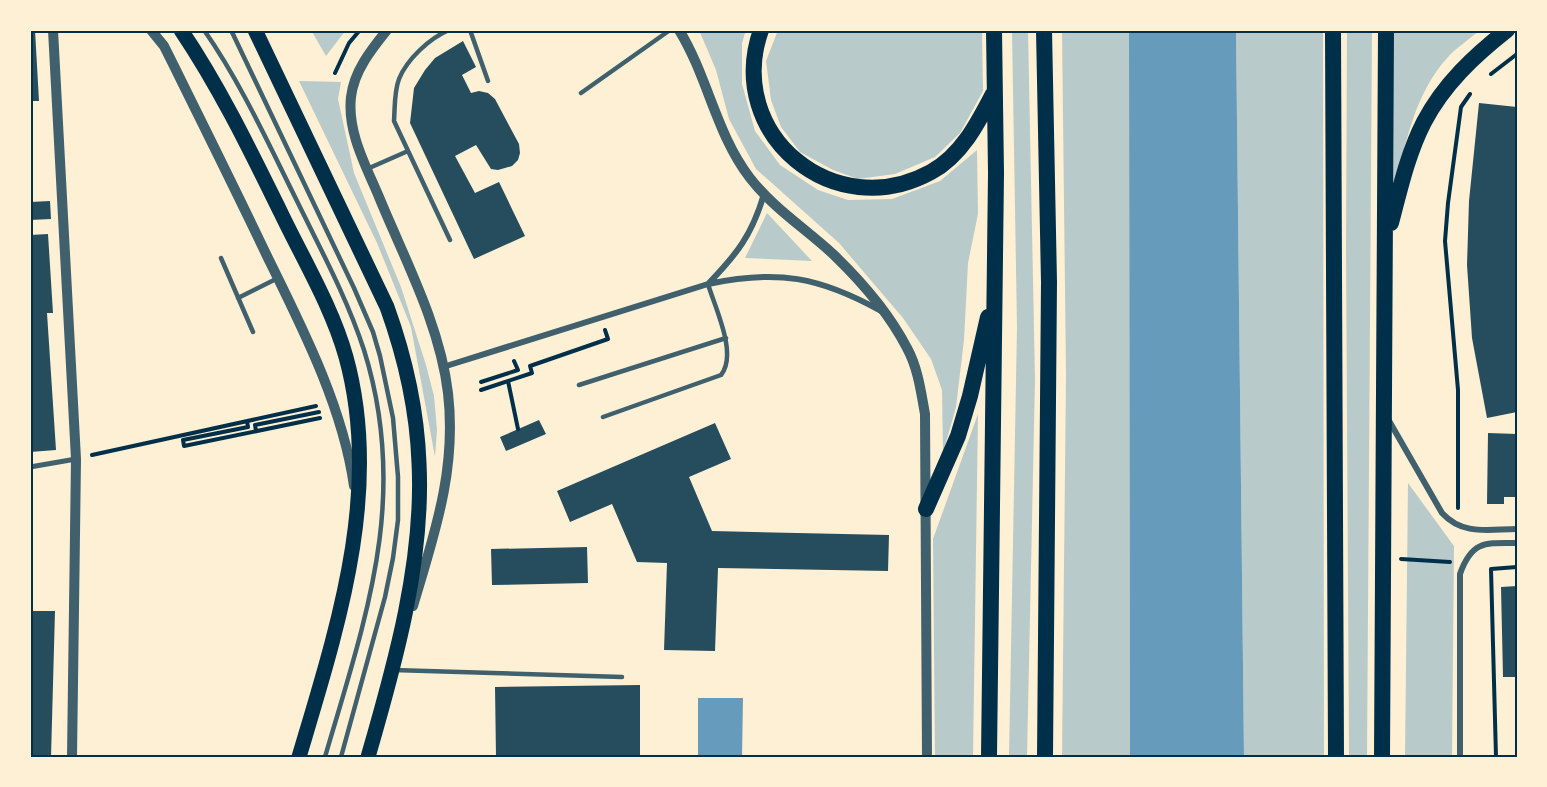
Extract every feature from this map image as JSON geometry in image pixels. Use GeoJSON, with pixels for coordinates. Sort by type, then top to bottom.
{"type":"FeatureCollection","features":[{"type":"Feature","properties":{"kind":"highway"},"geometry":{"type":"LineString","coordinates":[[760,30],[755,45],[753,80],[760,111],[777,144],[803,166],[833,182],[862,189],[885,187],[932,172],[956,153],[977,124],[995,91]]}},
{"type":"Feature","properties":{"kind":"highway"},"geometry":{"type":"LineString","coordinates":[[989,757],[995,278],[994,30]]}},
{"type":"Feature","properties":{"kind":"highway"},"geometry":{"type":"LineString","coordinates":[[1044,30],[1049,282],[1045,757]]}},
{"type":"Feature","properties":{"kind":"highway"},"geometry":{"type":"LineString","coordinates":[[1333,30],[1336,757]]}},
{"type":"Feature","properties":{"kind":"highway"},"geometry":{"type":"LineString","coordinates":[[1382,757],[1386,30]]}},
{"type":"Feature","properties":{"kind":"highway"},"geometry":{"type":"LineString","coordinates":[[1385,244],[1408,163],[1423,123],[1445,88],[1474,56],[1507,30]]}},
{"type":"Feature","properties":{"kind":"highway"},"geometry":{"type":"LineString","coordinates":[[926,509],[958,436],[970,396],[995,278]]}},
{"type":"Feature","properties":{"kind":"main road"},"geometry":{"type":"LineString","coordinates":[[181,30],[223,98],[243,136],[322,299],[345,355],[358,418],[360,441],[357,509],[352,552],[339,616],[299,757]]}},
{"type":"Feature","properties":{"kind":"main road"},"geometry":{"type":"LineString","coordinates":[[255,30],[387,308],[400,343],[408,376],[419,463],[418,510],[410,583],[393,670],[368,757]]}},
{"type":"Feature","properties":{"kind":"street"},"geometry":{"type":"LineString","coordinates":[[53,30],[76,459],[72,757]]}},
{"type":"Feature","properties":{"kind":"street"},"geometry":{"type":"LineString","coordinates":[[151,30],[164,46],[313,353],[332,402],[348,459],[357,509]]}},
{"type":"Feature","properties":{"kind":"street"},"geometry":{"type":"LineString","coordinates":[[387,30],[366,57],[356,78],[351,96],[351,114],[356,143],[423,301],[443,367],[450,415],[450,458],[441,514],[393,670]]}},
{"type":"Feature","properties":{"kind":"street"},"geometry":{"type":"LineString","coordinates":[[680,30],[693,51],[714,108],[737,159],[764,194],[834,255],[860,282],[886,314],[908,349],[920,382],[926,414],[927,757]]}},
{"type":"Feature","properties":{"kind":"street"},"geometry":{"type":"LineString","coordinates":[[708,284],[735,256],[748,236],[764,194]]}},
{"type":"Feature","properties":{"kind":"street"},"geometry":{"type":"LineString","coordinates":[[443,367],[708,284],[737,278],[766,275],[792,277],[827,285],[850,294],[886,314]]}},
{"type":"Feature","properties":{"kind":"street"},"geometry":{"type":"LineString","coordinates":[[1385,413],[1442,513],[1458,526],[1471,529],[1517,529]]}},
{"type":"Feature","properties":{"kind":"street"},"geometry":{"type":"LineString","coordinates":[[30,467],[76,459]]}},
{"type":"Feature","properties":{"kind":"street"},"geometry":{"type":"LineString","coordinates":[[1460,757],[1460,573],[1470,552],[1480,546],[1517,543]]}},
{"type":"Feature","properties":{"kind":"lane"},"geometry":{"type":"LineString","coordinates":[[204,30],[254,114],[334,275],[364,351],[380,419],[384,469],[383,514],[377,561],[362,632],[325,757]]}},
{"type":"Feature","properties":{"kind":"lane"},"geometry":{"type":"LineString","coordinates":[[231,30],[373,332],[393,418],[398,477],[398,520],[393,558],[386,597],[341,757]]}},
{"type":"Feature","properties":{"kind":"lane"},"geometry":{"type":"LineString","coordinates":[[449,30],[441,33],[411,60],[400,78],[395,100],[394,121],[450,240]]}},
{"type":"Feature","properties":{"kind":"lane"},"geometry":{"type":"LineString","coordinates":[[470,30],[488,81]]}},
{"type":"Feature","properties":{"kind":"lane"},"geometry":{"type":"LineString","coordinates":[[581,93],[670,30]]}},
{"type":"Feature","properties":{"kind":"lane"},"geometry":{"type":"LineString","coordinates":[[367,169],[408,151]]}},
{"type":"Feature","properties":{"kind":"lane"},"geometry":{"type":"LineString","coordinates":[[221,258],[253,332]]}},
{"type":"Feature","properties":{"kind":"lane"},"geometry":{"type":"LineString","coordinates":[[238,298],[278,278]]}},
{"type":"Feature","properties":{"kind":"lane"},"geometry":{"type":"LineString","coordinates":[[603,417],[720,375],[727,363],[726,338],[708,284]]}},
{"type":"Feature","properties":{"kind":"lane"},"geometry":{"type":"LineString","coordinates":[[579,385],[726,338]]}},
{"type":"Feature","properties":{"kind":"lane"},"geometry":{"type":"LineString","coordinates":[[393,670],[622,677]]}},
{"type":"Feature","properties":{"kind":"path"},"geometry":{"type":"LineString","coordinates":[[335,73],[349,43],[360,30]]}},
{"type":"Feature","properties":{"kind":"path"},"geometry":{"type":"LineString","coordinates":[[1484,79],[1517,54]]}},
{"type":"Feature","properties":{"kind":"path"},"geometry":{"type":"LineString","coordinates":[[1458,526],[1458,390],[1445,241],[1461,107],[1472,92]]}},
{"type":"Feature","properties":{"kind":"path"},"geometry":{"type":"LineString","coordinates":[[482,382],[518,370],[514,361]]}},
{"type":"Feature","properties":{"kind":"path"},"geometry":{"type":"LineString","coordinates":[[481,390],[532,374],[530,366]]}},
{"type":"Feature","properties":{"kind":"path"},"geometry":{"type":"LineString","coordinates":[[508,381],[518,429]]}},
{"type":"Feature","properties":{"kind":"path"},"geometry":{"type":"LineString","coordinates":[[76,459],[332,402]]}},
{"type":"Feature","properties":{"kind":"path"},"geometry":{"type":"LineString","coordinates":[[256,431],[255,425],[321,411]]}},
{"type":"Feature","properties":{"kind":"path"},"geometry":{"type":"LineString","coordinates":[[247,421],[248,427]]}},
{"type":"Feature","properties":{"kind":"path"},"geometry":{"type":"LineString","coordinates":[[1384,559],[1464,563]]}},
{"type":"Feature","properties":{"kind":"path"},"geometry":{"type":"LineString","coordinates":[[1496,757],[1491,569],[1517,567]]}},
{"type":"Feature","properties":{"kind":"shaded area"},"geometry":{"type":"Polygon","coordinates":[[[311,30],[346,30],[326,56],[311,30]]]}},
{"type":"Feature","properties":{"kind":"shaded area"},"geometry":{"type":"Polygon","coordinates":[[[699,30],[746,30],[742,43],[742,84],[755,131],[780,165],[818,190],[848,200],[892,199],[940,181],[977,150],[978,214],[968,263],[964,340],[956,407],[943,453],[942,390],[931,359],[903,318],[839,243],[756,169],[729,119],[716,70],[699,30]]]}},
{"type":"Feature","properties":{"kind":"shaded area"},"geometry":{"type":"Polygon","coordinates":[[[778,30],[982,30],[983,91],[960,133],[935,157],[895,174],[858,179],[833,170],[800,152],[781,127],[771,100],[766,61],[778,30]]]}},
{"type":"Feature","properties":{"kind":"shaded area"},"geometry":{"type":"Polygon","coordinates":[[[1012,30],[1028,30],[1035,380],[1027,757],[1009,757],[1017,327],[1012,30]]]}},
{"type":"Feature","properties":{"kind":"shaded area"},"geometry":{"type":"Polygon","coordinates":[[[1062,30],[1129,30],[1130,757],[1062,757],[1066,375],[1062,30]]]}},
{"type":"Feature","properties":{"kind":"shaded area"},"geometry":{"type":"Polygon","coordinates":[[[1236,30],[1323,30],[1324,757],[1244,757],[1236,30]]]}},
{"type":"Feature","properties":{"kind":"shaded area"},"geometry":{"type":"Polygon","coordinates":[[[1347,30],[1372,30],[1367,757],[1349,757],[1347,30]]]}},
{"type":"Feature","properties":{"kind":"shaded area"},"geometry":{"type":"Polygon","coordinates":[[[1393,30],[1480,30],[1448,57],[1436,71],[1427,87],[1407,138],[1393,192],[1393,30]]]}},
{"type":"Feature","properties":{"kind":"shaded area"},"geometry":{"type":"Polygon","coordinates":[[[299,81],[341,82],[338,99],[354,173],[401,287],[434,396],[437,430],[435,457],[411,327],[377,243],[299,81]]]}},
{"type":"Feature","properties":{"kind":"shaded area"},"geometry":{"type":"Polygon","coordinates":[[[767,213],[812,261],[745,258],[767,213]]]}},
{"type":"Feature","properties":{"kind":"shaded area"},"geometry":{"type":"Polygon","coordinates":[[[978,414],[973,757],[935,757],[933,539],[978,414]]]}},
{"type":"Feature","properties":{"kind":"shaded area"},"geometry":{"type":"Polygon","coordinates":[[[1408,483],[1454,546],[1452,757],[1405,757],[1408,483]]]}},
{"type":"Feature","properties":{"kind":"water"},"geometry":{"type":"Polygon","coordinates":[[[1129,30],[1236,30],[1244,757],[1130,757],[1129,30]]]}},
{"type":"Feature","properties":{"kind":"water"},"geometry":{"type":"Polygon","coordinates":[[[698,698],[743,698],[742,757],[698,757],[698,698]]]}},
{"type":"Feature","properties":{"kind":"building"},"geometry":{"type":"Polygon","coordinates":[[[30,30],[35,30],[39,101],[30,101],[30,30]]]}},
{"type":"Feature","properties":{"kind":"building"},"geometry":{"type":"Polygon","coordinates":[[[463,41],[476,67],[462,75],[471,93],[479,91],[488,93],[495,99],[519,144],[520,153],[518,160],[512,166],[498,170],[491,169],[476,145],[455,156],[475,193],[499,182],[525,236],[474,259],[410,123],[414,88],[425,70],[435,58],[463,41]]]}},
{"type":"Feature","properties":{"kind":"building"},"geometry":{"type":"Polygon","coordinates":[[[1479,103],[1517,107],[1517,412],[1487,418],[1472,338],[1467,265],[1469,201],[1479,103]]]}},
{"type":"Feature","properties":{"kind":"building"},"geometry":{"type":"Polygon","coordinates":[[[50,201],[51,219],[30,220],[30,202],[50,201]]]}},
{"type":"Feature","properties":{"kind":"building"},"geometry":{"type":"Polygon","coordinates":[[[48,234],[53,313],[47,313],[56,450],[30,452],[30,235],[48,234]]]}},
{"type":"Feature","properties":{"kind":"building"},"geometry":{"type":"Polygon","coordinates":[[[539,420],[546,434],[506,451],[500,437],[539,420]]]}},
{"type":"Feature","properties":{"kind":"building"},"geometry":{"type":"Polygon","coordinates":[[[715,423],[731,459],[689,477],[712,531],[889,535],[888,571],[718,568],[715,651],[664,650],[667,563],[637,562],[612,504],[570,522],[557,491],[715,423]]]}},
{"type":"Feature","properties":{"kind":"building"},"geometry":{"type":"Polygon","coordinates":[[[1488,433],[1517,434],[1517,497],[1504,497],[1504,504],[1487,504],[1488,433]]]}},
{"type":"Feature","properties":{"kind":"building"},"geometry":{"type":"Polygon","coordinates":[[[587,547],[588,583],[492,585],[491,549],[587,547]]]}},
{"type":"Feature","properties":{"kind":"building"},"geometry":{"type":"Polygon","coordinates":[[[1517,586],[1517,677],[1503,677],[1501,587],[1517,586]]]}},
{"type":"Feature","properties":{"kind":"building"},"geometry":{"type":"Polygon","coordinates":[[[30,611],[55,611],[51,757],[30,757],[30,611]]]}},
{"type":"Feature","properties":{"kind":"building"},"geometry":{"type":"Polygon","coordinates":[[[640,685],[640,757],[496,757],[495,687],[640,685]]]}}]}
